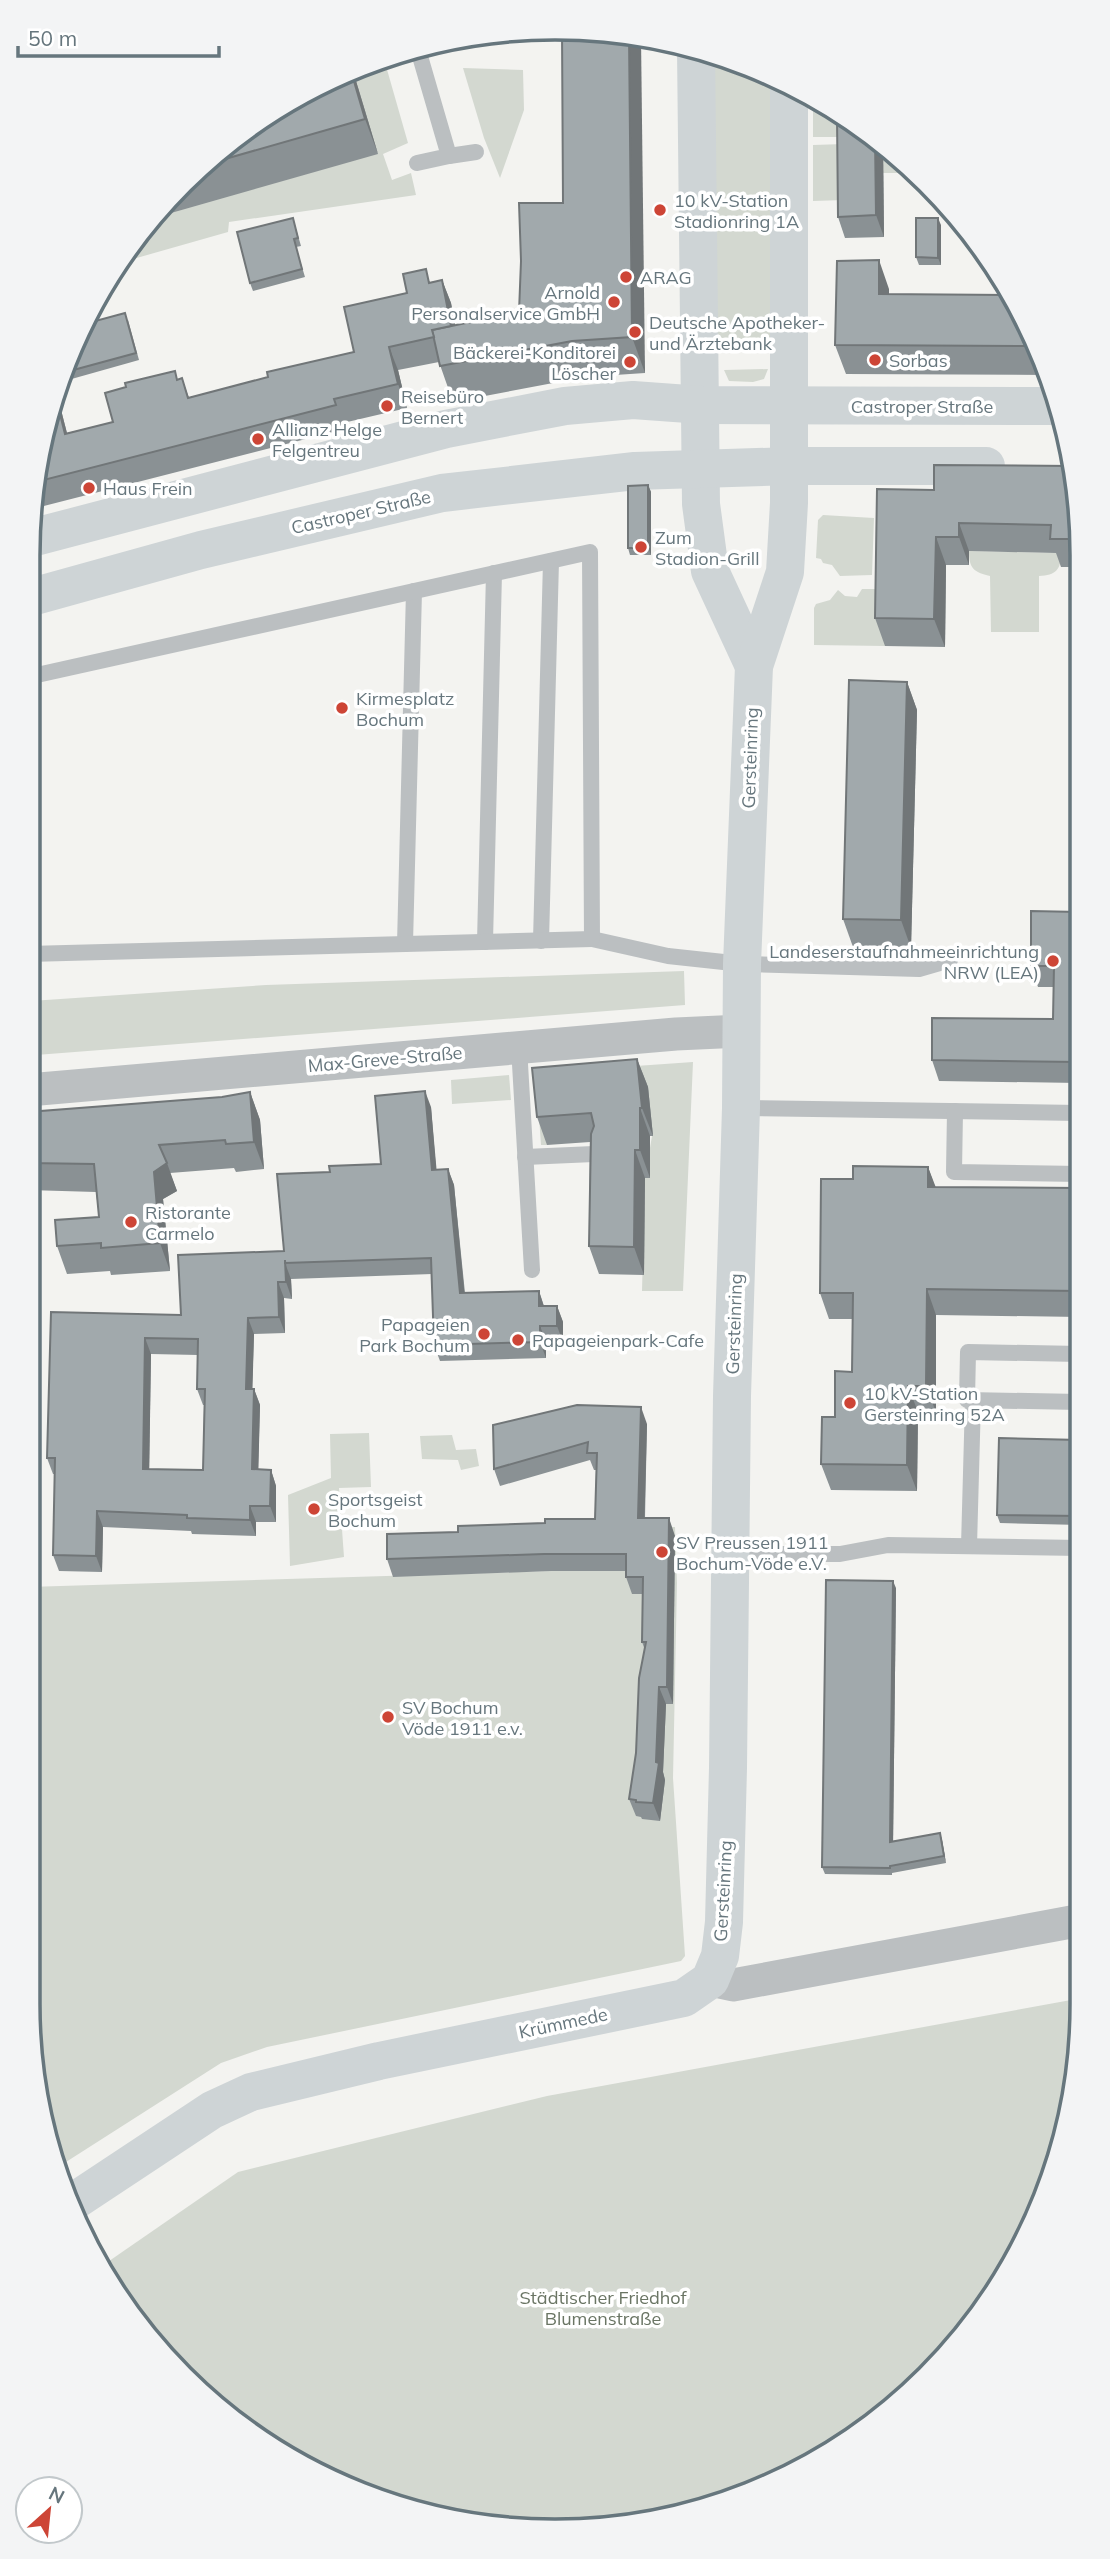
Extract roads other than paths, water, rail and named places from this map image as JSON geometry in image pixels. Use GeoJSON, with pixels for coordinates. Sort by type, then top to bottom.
{"type":"FeatureCollection","features":[{"type":"Feature","properties":{"kind":"main road"},"geometry":{"type":"LineString","coordinates":[[696,61],[702,468]]}},
{"type":"Feature","properties":{"kind":"main road"},"geometry":{"type":"LineString","coordinates":[[789,96],[791,466]]}},
{"type":"Feature","properties":{"kind":"main road","name":"Castroper Straße"},"geometry":{"type":"LineString","coordinates":[[41,535],[446,429],[565,406],[633,400],[702,405],[1047,406]]}},
{"type":"Feature","properties":{"kind":"main road","name":"Castroper Straße"},"geometry":{"type":"LineString","coordinates":[[40,595],[201,550],[442,493],[635,471],[791,466],[1021,467]]}},
{"type":"Feature","properties":{"kind":"main road","name":"Gersteinring"},"geometry":{"type":"LineString","coordinates":[[710,1980],[720,1956],[724,1922],[742,964],[754,666],[785,572],[791,466]]}},
{"type":"Feature","properties":{"kind":"main road","name":"Gersteinring"},"geometry":{"type":"LineString","coordinates":[[702,468],[701,504],[710,571],[754,666]]}},
{"type":"Feature","properties":{"kind":"main road","name":"Krümmede"},"geometry":{"type":"LineString","coordinates":[[78,2199],[212,2110],[251,2092],[379,2061],[684,1998],[710,1980]]}},
{"type":"Feature","properties":{"kind":"street","name":"Max-Greve-Straße"},"geometry":{"type":"LineString","coordinates":[[40,1089],[690,1032],[742,1031]]}},
{"type":"Feature","properties":{"kind":"street"},"geometry":{"type":"LineString","coordinates":[[710,1980],[733,1985],[1070,1922]]}},
{"type":"Feature","properties":{"kind":"lane"},"geometry":{"type":"LineString","coordinates":[[421,58],[449,156]]}},
{"type":"Feature","properties":{"kind":"lane"},"geometry":{"type":"LineString","coordinates":[[417,163],[477,152]]}},
{"type":"Feature","properties":{"kind":"lane"},"geometry":{"type":"LineString","coordinates":[[40,674],[590,552],[592,939]]}},
{"type":"Feature","properties":{"kind":"lane"},"geometry":{"type":"LineString","coordinates":[[541,941],[551,561]]}},
{"type":"Feature","properties":{"kind":"lane"},"geometry":{"type":"LineString","coordinates":[[485,942],[494,573]]}},
{"type":"Feature","properties":{"kind":"lane"},"geometry":{"type":"LineString","coordinates":[[405,944],[414,591]]}},
{"type":"Feature","properties":{"kind":"lane"},"geometry":{"type":"LineString","coordinates":[[40,954],[592,939],[668,956],[742,964],[919,969],[950,960]]}},
{"type":"Feature","properties":{"kind":"lane"},"geometry":{"type":"LineString","coordinates":[[519,1047],[532,1270]]}},
{"type":"Feature","properties":{"kind":"lane"},"geometry":{"type":"LineString","coordinates":[[741,1108],[1070,1113]]}},
{"type":"Feature","properties":{"kind":"lane"},"geometry":{"type":"LineString","coordinates":[[955,1111],[954,1172],[1070,1174]]}},
{"type":"Feature","properties":{"kind":"lane"},"geometry":{"type":"LineString","coordinates":[[525,1157],[594,1154]]}},
{"type":"Feature","properties":{"kind":"lane"},"geometry":{"type":"LineString","coordinates":[[1070,1353],[968,1352],[967,1400],[1070,1402]]}},
{"type":"Feature","properties":{"kind":"lane"},"geometry":{"type":"LineString","coordinates":[[969,1546],[973,1400]]}},
{"type":"Feature","properties":{"kind":"lane"},"geometry":{"type":"LineString","coordinates":[[730,1554],[840,1554],[888,1545],[1070,1548]]}},
{"type":"Feature","properties":{"kind":"place","name":"10 kV-Station Stadionring 1A"},"geometry":{"type":"Point","coordinates":[660,210]}},
{"type":"Feature","properties":{"kind":"place","name":"ARAG"},"geometry":{"type":"Point","coordinates":[626,277]}},
{"type":"Feature","properties":{"kind":"place","name":"Arnold Personalservice GmbH"},"geometry":{"type":"Point","coordinates":[614,302]}},
{"type":"Feature","properties":{"kind":"place","name":"Deutsche Apotheker- und Ärztebank"},"geometry":{"type":"Point","coordinates":[635,332]}},
{"type":"Feature","properties":{"kind":"place","name":"Sorbas"},"geometry":{"type":"Point","coordinates":[875,360]}},
{"type":"Feature","properties":{"kind":"place","name":"Bäckerei-Konditorei Löscher"},"geometry":{"type":"Point","coordinates":[630,362]}},
{"type":"Feature","properties":{"kind":"place","name":"Reisebüro Bernert"},"geometry":{"type":"Point","coordinates":[387,406]}},
{"type":"Feature","properties":{"kind":"place","name":"Allianz Helge Felgentreu"},"geometry":{"type":"Point","coordinates":[258,439]}},
{"type":"Feature","properties":{"kind":"place","name":"Haus Frein"},"geometry":{"type":"Point","coordinates":[89,488]}},
{"type":"Feature","properties":{"kind":"place","name":"Zum Stadion-Grill"},"geometry":{"type":"Point","coordinates":[641,547]}},
{"type":"Feature","properties":{"kind":"place","name":"Kirmesplatz Bochum"},"geometry":{"type":"Point","coordinates":[342,708]}},
{"type":"Feature","properties":{"kind":"place","name":"Landeserstaufnahmeeinrichtung NRW (LEA)"},"geometry":{"type":"Point","coordinates":[1053,961]}},
{"type":"Feature","properties":{"kind":"place","name":"Ristorante Carmelo"},"geometry":{"type":"Point","coordinates":[131,1222]}},
{"type":"Feature","properties":{"kind":"place","name":"Papageien Park Bochum"},"geometry":{"type":"Point","coordinates":[484,1334]}},
{"type":"Feature","properties":{"kind":"place","name":"Papageienpark-Cafe"},"geometry":{"type":"Point","coordinates":[518,1340]}},
{"type":"Feature","properties":{"kind":"place","name":"10 kV-Station Gersteinring 52A"},"geometry":{"type":"Point","coordinates":[850,1403]}},
{"type":"Feature","properties":{"kind":"place","name":"Sportsgeist Bochum"},"geometry":{"type":"Point","coordinates":[314,1509]}},
{"type":"Feature","properties":{"kind":"place","name":"SV Preussen 1911 Bochum-Vöde e.V."},"geometry":{"type":"Point","coordinates":[662,1552]}},
{"type":"Feature","properties":{"kind":"place","name":"SV Bochum Vöde 1911 e.v."},"geometry":{"type":"Point","coordinates":[388,1717]}},
{"type":"Feature","properties":{"kind":"park label","name":"Städtischer Friedhof Blumenstraße"},"geometry":{"type":"Point","coordinates":[603,2307]}}]}
